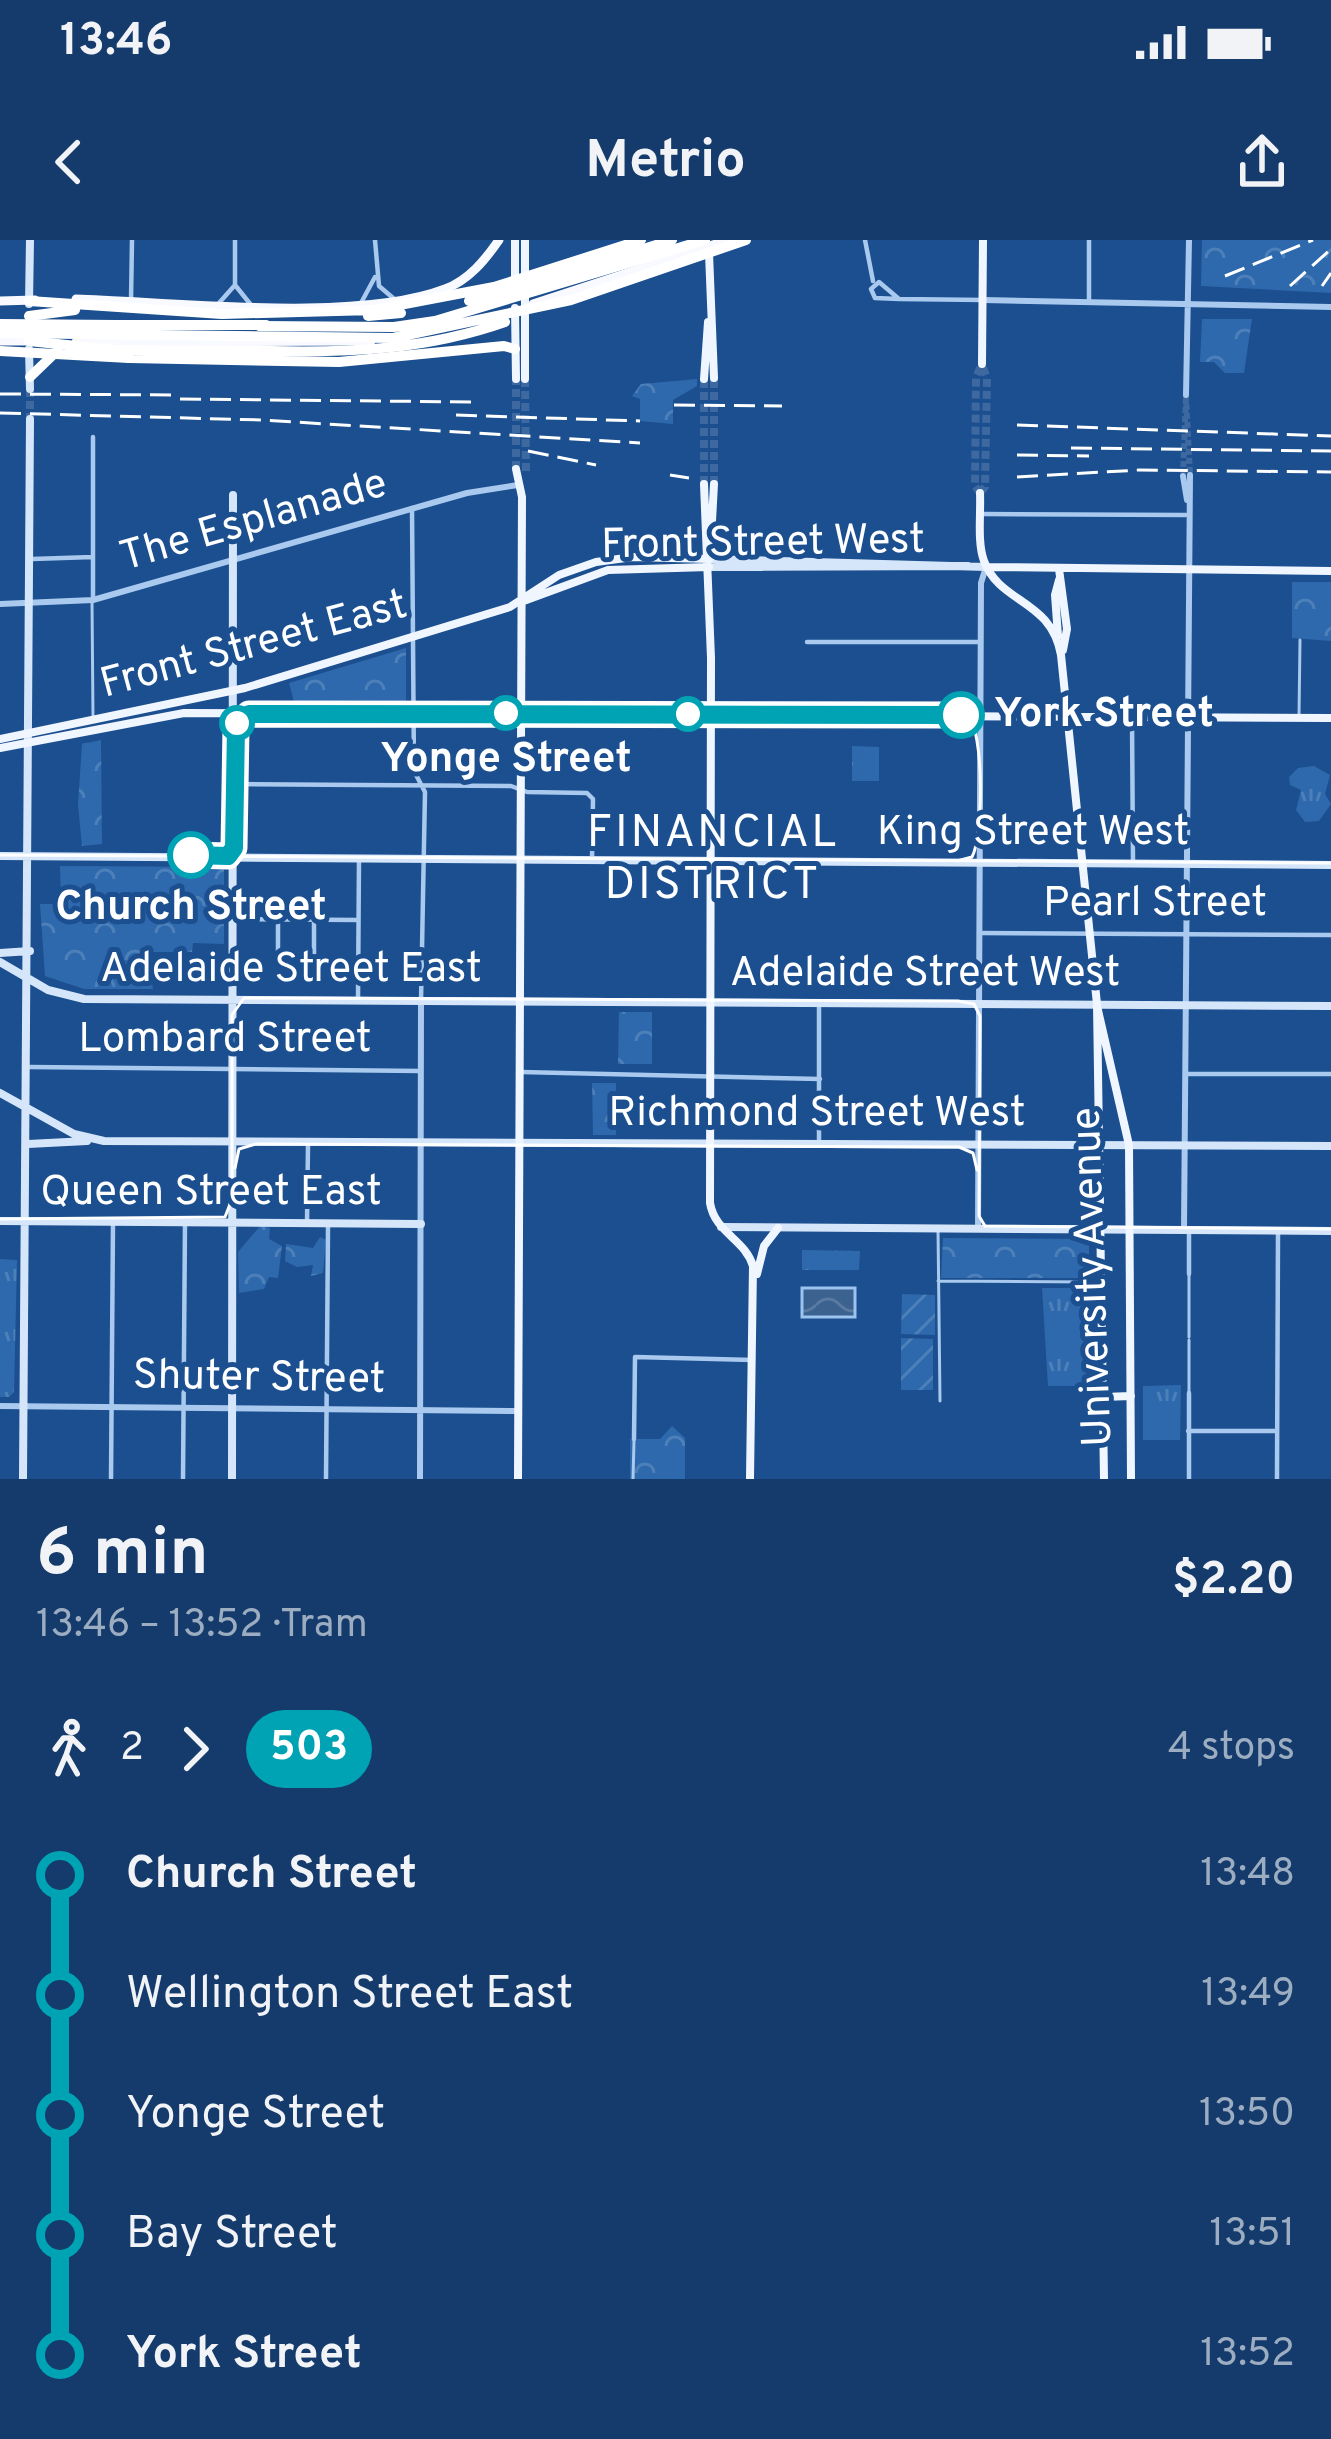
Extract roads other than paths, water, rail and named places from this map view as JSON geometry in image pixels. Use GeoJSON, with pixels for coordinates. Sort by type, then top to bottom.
{"type":"FeatureCollection","features":[{"type":"Feature","properties":{"kind":"highway"},"geometry":{"type":"LineString","coordinates":[[0,301],[252,306],[362,302],[454,284],[499,240]]}},
{"type":"Feature","properties":{"kind":"highway"},"geometry":{"type":"LineString","coordinates":[[29,301],[108,308],[333,313],[456,297],[641,240]]}},
{"type":"Feature","properties":{"kind":"highway"},"geometry":{"type":"LineString","coordinates":[[259,326],[449,305],[672,240]]}},
{"type":"Feature","properties":{"kind":"highway"},"geometry":{"type":"LineString","coordinates":[[0,324],[394,327],[435,321],[728,240]]}},
{"type":"Feature","properties":{"kind":"highway"},"geometry":{"type":"LineString","coordinates":[[0,337],[114,350],[376,351],[454,338],[746,240]]}},
{"type":"Feature","properties":{"kind":"highway"},"geometry":{"type":"LineString","coordinates":[[253,360],[520,307],[708,242]]}},
{"type":"Feature","properties":{"kind":"highway"},"geometry":{"type":"LineString","coordinates":[[0,337],[393,338],[571,300]]}},
{"type":"Feature","properties":{"kind":"highway"},"geometry":{"type":"LineString","coordinates":[[29,316],[108,308]]}},
{"type":"Feature","properties":{"kind":"highway"},"geometry":{"type":"LineString","coordinates":[[28,341],[351,344]]}},
{"type":"Feature","properties":{"kind":"highway"},"geometry":{"type":"LineString","coordinates":[[0,351],[339,362],[504,346],[515,350]]}},
{"type":"Feature","properties":{"kind":"highway"},"geometry":{"type":"LineString","coordinates":[[30,383],[44,360],[66,347]]}},
{"type":"Feature","properties":{"kind":"main road"},"geometry":{"type":"LineString","coordinates":[[30,240],[30,383]]}},
{"type":"Feature","properties":{"kind":"main road"},"geometry":{"type":"LineString","coordinates":[[515,240],[520,307],[520,379],[515,350],[520,307],[525,240]]}},
{"type":"Feature","properties":{"kind":"main road"},"geometry":{"type":"LineString","coordinates":[[982,364],[983,240]]}},
{"type":"Feature","properties":{"kind":"main road"},"geometry":{"type":"LineString","coordinates":[[708,242],[709,378]]}},
{"type":"Feature","properties":{"kind":"main road"},"geometry":{"type":"LineString","coordinates":[[23,1479],[30,979],[30,419]]}},
{"type":"Feature","properties":{"kind":"main road"},"geometry":{"type":"LineString","coordinates":[[518,1479],[521,471]]}},
{"type":"Feature","properties":{"kind":"main road"},"geometry":{"type":"LineString","coordinates":[[709,484],[710,1203],[720,1227],[749,1253],[754,1281],[750,1479]]}},
{"type":"Feature","properties":{"kind":"main road"},"geometry":{"type":"LineString","coordinates":[[980,494],[986,567],[1003,587],[1040,611],[1058,640]]}},
{"type":"Feature","properties":{"kind":"main road"},"geometry":{"type":"LineString","coordinates":[[232,1479],[233,495]]}},
{"type":"Feature","properties":{"kind":"main road","name":"Front Street West"},"geometry":{"type":"LineString","coordinates":[[520,602],[540,599],[565,579],[633,562],[969,566],[1060,574],[1331,571]]}},
{"type":"Feature","properties":{"kind":"main road"},"geometry":{"type":"LineString","coordinates":[[1060,574],[1067,629],[1061,655]]}},
{"type":"Feature","properties":{"kind":"main road","name":"University Avenue"},"geometry":{"type":"LineString","coordinates":[[1060,574],[1055,595],[1058,640],[1096,1004],[1102,1145],[1104,1479]]}},
{"type":"Feature","properties":{"kind":"main road","name":"Front Street East"},"geometry":{"type":"LineString","coordinates":[[0,748],[92,719],[234,691],[520,602]]}},
{"type":"Feature","properties":{"kind":"main road","name":"Front Street East"},"geometry":{"type":"LineString","coordinates":[[0,739],[28,739],[164,716],[235,712],[1331,718]]}},
{"type":"Feature","properties":{"kind":"main road","name":"King Street West"},"geometry":{"type":"LineString","coordinates":[[0,856],[1331,865]]}},
{"type":"Feature","properties":{"kind":"main road"},"geometry":{"type":"LineString","coordinates":[[0,953],[30,951]]}},
{"type":"Feature","properties":{"kind":"main road","name":"Adelaide Street East"},"geometry":{"type":"LineString","coordinates":[[0,962],[84,999],[519,1002]]}},
{"type":"Feature","properties":{"kind":"main road","name":"Adelaide Street West"},"geometry":{"type":"LineString","coordinates":[[519,1002],[1331,1006]]}},
{"type":"Feature","properties":{"kind":"main road","name":"University Avenue"},"geometry":{"type":"LineString","coordinates":[[1096,1004],[1129,1145],[1131,1479]]}},
{"type":"Feature","properties":{"kind":"main road"},"geometry":{"type":"LineString","coordinates":[[0,1093],[92,1139]]}},
{"type":"Feature","properties":{"kind":"main road","name":"Richmond Street West"},"geometry":{"type":"LineString","coordinates":[[28,1144],[92,1139],[1331,1146]]}},
{"type":"Feature","properties":{"kind":"main road","name":"Queen Street East"},"geometry":{"type":"LineString","coordinates":[[0,1221],[421,1224]]}},
{"type":"Feature","properties":{"kind":"main road"},"geometry":{"type":"LineString","coordinates":[[720,1227],[1331,1231]]}},
{"type":"Feature","properties":{"kind":"main road"},"geometry":{"type":"LineString","coordinates":[[754,1281],[764,1246],[778,1228]]}},
{"type":"Feature","properties":{"kind":"main road"},"geometry":{"type":"LineString","coordinates":[[1103,1397],[1131,1396]]}},
{"type":"Feature","properties":{"kind":"street"},"geometry":{"type":"LineString","coordinates":[[131,301],[132,240]]}},
{"type":"Feature","properties":{"kind":"street"},"geometry":{"type":"LineString","coordinates":[[235,240],[235,285],[252,306]]}},
{"type":"Feature","properties":{"kind":"street"},"geometry":{"type":"LineString","coordinates":[[375,240],[382,292],[394,298]]}},
{"type":"Feature","properties":{"kind":"street"},"geometry":{"type":"LineString","coordinates":[[865,240],[876,299],[1331,307]]}},
{"type":"Feature","properties":{"kind":"street"},"geometry":{"type":"LineString","coordinates":[[1089,240],[1089,301]]}},
{"type":"Feature","properties":{"kind":"street"},"geometry":{"type":"LineString","coordinates":[[1186,395],[1189,240]]}},
{"type":"Feature","properties":{"kind":"street"},"geometry":{"type":"LineString","coordinates":[[362,302],[377,272]]}},
{"type":"Feature","properties":{"kind":"street"},"geometry":{"type":"LineString","coordinates":[[874,284],[887,285],[899,299]]}},
{"type":"Feature","properties":{"kind":"street"},"geometry":{"type":"LineString","coordinates":[[216,304],[235,285]]}},
{"type":"Feature","properties":{"kind":"street"},"geometry":{"type":"LineString","coordinates":[[92,719],[93,437]]}},
{"type":"Feature","properties":{"kind":"street"},"geometry":{"type":"LineString","coordinates":[[1186,475],[1183,1145],[1189,1274],[1189,1479]]}},
{"type":"Feature","properties":{"kind":"street","name":"The Esplanade"},"geometry":{"type":"LineString","coordinates":[[0,604],[92,600],[412,508],[522,485]]}},
{"type":"Feature","properties":{"kind":"street"},"geometry":{"type":"LineString","coordinates":[[412,508],[413,770],[424,792],[420,1479]]}},
{"type":"Feature","properties":{"kind":"street"},"geometry":{"type":"LineString","coordinates":[[981,514],[1186,515]]}},
{"type":"Feature","properties":{"kind":"street"},"geometry":{"type":"LineString","coordinates":[[29,560],[93,557]]}},
{"type":"Feature","properties":{"kind":"street"},"geometry":{"type":"LineString","coordinates":[[978,1229],[981,583],[986,567]]}},
{"type":"Feature","properties":{"kind":"street"},"geometry":{"type":"LineString","coordinates":[[1299,717],[1300,640]]}},
{"type":"Feature","properties":{"kind":"street"},"geometry":{"type":"LineString","coordinates":[[807,643],[981,642]]}},
{"type":"Feature","properties":{"kind":"street"},"geometry":{"type":"LineString","coordinates":[[1129,717],[1132,863]]}},
{"type":"Feature","properties":{"kind":"street"},"geometry":{"type":"LineString","coordinates":[[234,784],[419,784],[592,796],[592,860]]}},
{"type":"Feature","properties":{"kind":"street"},"geometry":{"type":"LineString","coordinates":[[358,1000],[359,859]]}},
{"type":"Feature","properties":{"kind":"street"},"geometry":{"type":"LineString","coordinates":[[234,919],[358,920]]}},
{"type":"Feature","properties":{"kind":"street"},"geometry":{"type":"LineString","coordinates":[[278,920],[278,955],[314,955],[314,920]]}},
{"type":"Feature","properties":{"kind":"street","name":"Pearl Street"},"geometry":{"type":"LineString","coordinates":[[979,933],[1331,935]]}},
{"type":"Feature","properties":{"kind":"street"},"geometry":{"type":"LineString","coordinates":[[819,1004],[819,1144]]}},
{"type":"Feature","properties":{"kind":"street","name":"Lombard Street"},"geometry":{"type":"LineString","coordinates":[[29,1067],[421,1071]]}},
{"type":"Feature","properties":{"kind":"street"},"geometry":{"type":"LineString","coordinates":[[519,1072],[820,1078]]}},
{"type":"Feature","properties":{"kind":"street"},"geometry":{"type":"LineString","coordinates":[[1183,1074],[1331,1074]]}},
{"type":"Feature","properties":{"kind":"street"},"geometry":{"type":"LineString","coordinates":[[307,1223],[308,1142]]}},
{"type":"Feature","properties":{"kind":"street"},"geometry":{"type":"LineString","coordinates":[[111,1479],[113,1222]]}},
{"type":"Feature","properties":{"kind":"street"},"geometry":{"type":"LineString","coordinates":[[183,1479],[185,1222]]}},
{"type":"Feature","properties":{"kind":"street"},"geometry":{"type":"LineString","coordinates":[[326,1479],[328,1224]]}},
{"type":"Feature","properties":{"kind":"street"},"geometry":{"type":"LineString","coordinates":[[938,1229],[940,1401]]}},
{"type":"Feature","properties":{"kind":"street"},"geometry":{"type":"LineString","coordinates":[[1277,1479],[1278,1231]]}},
{"type":"Feature","properties":{"kind":"street"},"geometry":{"type":"LineString","coordinates":[[938,1281],[1092,1282]]}},
{"type":"Feature","properties":{"kind":"street"},"geometry":{"type":"LineString","coordinates":[[633,1479],[635,1357],[753,1360]]}},
{"type":"Feature","properties":{"kind":"street","name":"Shuter Street"},"geometry":{"type":"LineString","coordinates":[[0,1406],[518,1411]]}},
{"type":"Feature","properties":{"kind":"street"},"geometry":{"type":"LineString","coordinates":[[1189,1431],[1277,1431]]}},
{"type":"Feature","properties":{"kind":"water"},"geometry":{"type":"Polygon","coordinates":[[[802,1288],[855,1288],[855,1317],[802,1317],[802,1288]]]}},
{"type":"Feature","properties":{"kind":"tunnel"},"geometry":{"type":"LineString","coordinates":[[980,493],[975,486],[976,377],[982,364]]}},
{"type":"Feature","properties":{"kind":"tunnel"},"geometry":{"type":"LineString","coordinates":[[980,493],[985,487],[987,378],[982,365]]}},
{"type":"Feature","properties":{"kind":"tunnel"},"geometry":{"type":"LineString","coordinates":[[714,378],[714,484]]}},
{"type":"Feature","properties":{"kind":"tunnel"},"geometry":{"type":"LineString","coordinates":[[516,379],[516,469]]}},
{"type":"Feature","properties":{"kind":"tunnel"},"geometry":{"type":"LineString","coordinates":[[525,379],[526,472]]}},
{"type":"Feature","properties":{"kind":"tunnel"},"geometry":{"type":"LineString","coordinates":[[704,379],[704,484]]}},
{"type":"Feature","properties":{"kind":"tunnel"},"geometry":{"type":"LineString","coordinates":[[30,389],[30,419]]}},
{"type":"Feature","properties":{"kind":"tunnel"},"geometry":{"type":"LineString","coordinates":[[1186,395],[1190,475]]}},
{"type":"Feature","properties":{"kind":"tunnel"},"geometry":{"type":"LineString","coordinates":[[1183,476],[1186,395]]}},
{"type":"Feature","properties":{"kind":"tram line","name":"503"},"geometry":{"type":"LineString","coordinates":[[191,855],[228,856],[234,848],[236,727],[249,714],[961,715]]}},
{"type":"Feature","properties":{"kind":"tram line"},"geometry":{"type":"LineString","coordinates":[[220,859],[235,844],[236,727],[242,717],[967,716],[977,740],[980,807],[972,857],[957,861]]}},
{"type":"Feature","properties":{"kind":"tram line"},"geometry":{"type":"LineString","coordinates":[[0,855],[1331,863]]}},
{"type":"Feature","properties":{"kind":"tram line"},"geometry":{"type":"LineString","coordinates":[[0,1219],[225,1217],[232,1199],[232,1015],[244,998],[958,1001],[974,1004],[980,1016],[979,1216],[985,1226],[1331,1229]]}},
{"type":"Feature","properties":{"kind":"tram line"},"geometry":{"type":"LineString","coordinates":[[235,1168],[239,1149],[256,1144],[959,1147],[973,1153],[977,1170]]}},
{"type":"Feature","properties":{"kind":"railway"},"geometry":{"type":"LineString","coordinates":[[1225,276],[1313,240]]}},
{"type":"Feature","properties":{"kind":"railway"},"geometry":{"type":"LineString","coordinates":[[1290,286],[1331,249]]}},
{"type":"Feature","properties":{"kind":"railway"},"geometry":{"type":"LineString","coordinates":[[1322,286],[1331,273]]}},
{"type":"Feature","properties":{"kind":"railway"},"geometry":{"type":"LineString","coordinates":[[0,394],[178,395]]}},
{"type":"Feature","properties":{"kind":"railway"},"geometry":{"type":"LineString","coordinates":[[180,399],[474,402]]}},
{"type":"Feature","properties":{"kind":"railway"},"geometry":{"type":"LineString","coordinates":[[674,405],[782,406]]}},
{"type":"Feature","properties":{"kind":"railway"},"geometry":{"type":"LineString","coordinates":[[0,413],[261,420],[640,443]]}},
{"type":"Feature","properties":{"kind":"railway"},"geometry":{"type":"LineString","coordinates":[[456,415],[640,421]]}},
{"type":"Feature","properties":{"kind":"railway"},"geometry":{"type":"LineString","coordinates":[[1017,425],[1331,436]]}},
{"type":"Feature","properties":{"kind":"railway"},"geometry":{"type":"LineString","coordinates":[[1071,448],[1331,451]]}},
{"type":"Feature","properties":{"kind":"railway"},"geometry":{"type":"LineString","coordinates":[[528,451],[596,465]]}},
{"type":"Feature","properties":{"kind":"railway"},"geometry":{"type":"LineString","coordinates":[[1017,455],[1089,456]]}},
{"type":"Feature","properties":{"kind":"railway"},"geometry":{"type":"LineString","coordinates":[[1017,477],[1139,470],[1331,472]]}},
{"type":"Feature","properties":{"kind":"railway"},"geometry":{"type":"LineString","coordinates":[[670,475],[689,478]]}},
{"type":"Feature","properties":{"kind":"place","name":"Yonge Street"},"geometry":{"type":"Point","coordinates":[506,713]}},
{"type":"Feature","properties":{"kind":"place","name":"York Street"},"geometry":{"type":"Point","coordinates":[961,715]}},
{"type":"Feature","properties":{"kind":"place","name":"Church Street"},"geometry":{"type":"Point","coordinates":[191,855]}},
{"type":"Feature","properties":{"kind":"district","name":"FINANCIAL DISTRICT"},"geometry":{"type":"Point","coordinates":[713,860]}}]}
